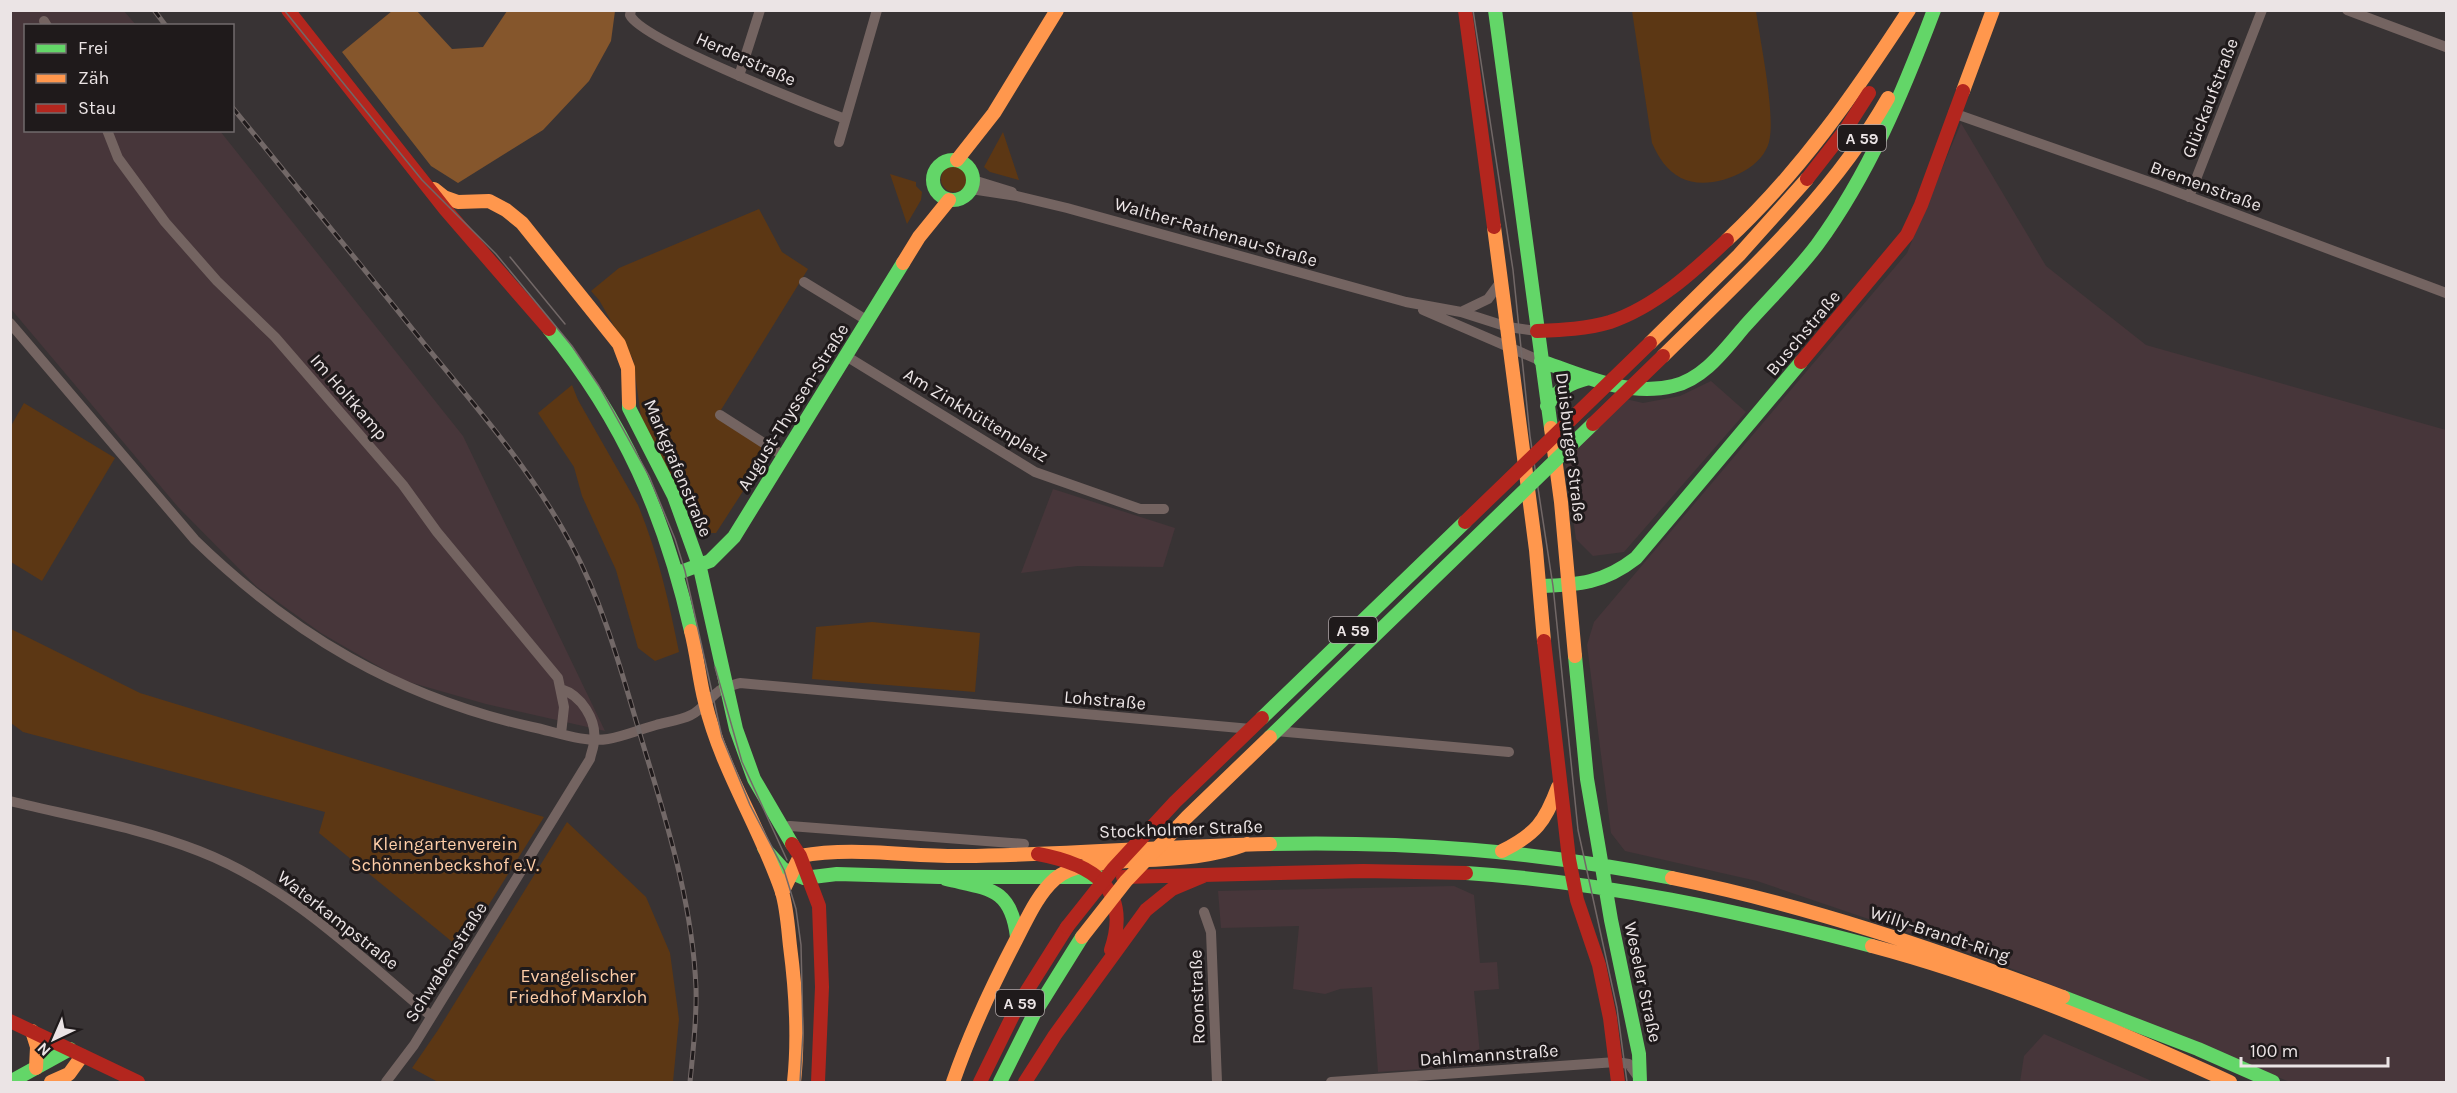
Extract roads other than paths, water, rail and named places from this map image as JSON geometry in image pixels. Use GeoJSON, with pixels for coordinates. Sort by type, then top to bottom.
{"type":"FeatureCollection","features":[{"type":"Feature","properties":{"kind":"main road","name":"Markgrafenstraße"},"geometry":{"type":"LineString","coordinates":[[288,10],[445,209],[547,325],[596,391],[644,479],[678,573],[697,655],[705,703],[736,789],[782,893],[786,910],[796,1003],[798,1047],[794,1083]]}},
{"type":"Feature","properties":{"kind":"main road"},"geometry":{"type":"LineString","coordinates":[[994,113],[971,179],[961,199],[949,200],[936,192],[932,182],[934,172],[943,162],[957,160],[967,150],[994,113],[1058,10]]}},
{"type":"Feature","properties":{"kind":"main road"},"geometry":{"type":"LineString","coordinates":[[1465,10],[1502,280],[1540,586],[1559,784],[1569,859],[1573,885],[1599,965],[1615,1047],[1618,1083]]}},
{"type":"Feature","properties":{"kind":"main road","name":"Duisburger Straße"},"geometry":{"type":"LineString","coordinates":[[1495,10],[1570,585],[1573,646],[1587,779],[1605,889]]}},
{"type":"Feature","properties":{"kind":"main road"},"geometry":{"type":"LineString","coordinates":[[1537,331],[1593,326],[1631,313],[1655,299],[1701,264],[1774,192],[1816,145],[1910,10]]}},
{"type":"Feature","properties":{"kind":"main road","name":"A 59"},"geometry":{"type":"LineString","coordinates":[[980,1083],[1018,1005],[1067,927],[1113,869],[1175,802],[1650,343],[1755,238],[1804,185],[1854,117],[1883,69],[1910,10]]}},
{"type":"Feature","properties":{"kind":"main road"},"geometry":{"type":"LineString","coordinates":[[1541,361],[1589,378],[1635,390],[1661,388],[1688,380],[1718,356],[1817,244],[1838,214],[1873,153],[1906,85],[1934,10]]}},
{"type":"Feature","properties":{"kind":"main road","name":"A 59"},"geometry":{"type":"LineString","coordinates":[[1000,1083],[1034,1014],[1082,937],[1126,880],[1179,825],[1770,250],[1841,168],[1886,102],[1934,10]]}},
{"type":"Feature","properties":{"kind":"main road","name":"Buschstraße"},"geometry":{"type":"LineString","coordinates":[[1540,586],[1585,585],[1621,571],[1636,558],[1884,266],[1907,235],[1921,205],[1953,113],[1993,10]]}},
{"type":"Feature","properties":{"kind":"main road"},"geometry":{"type":"LineString","coordinates":[[957,160],[971,179]]}},
{"type":"Feature","properties":{"kind":"main road","name":"Markgrafenstraße"},"geometry":{"type":"LineString","coordinates":[[423,179],[444,197],[458,202],[489,201],[506,210],[522,223],[619,344],[628,368],[629,408],[674,496],[700,568],[736,729],[754,779],[781,828],[800,856],[810,879],[820,918],[821,1046],[818,1083]]}},
{"type":"Feature","properties":{"kind":"main road","name":"August-Thyssen-Straße"},"geometry":{"type":"LineString","coordinates":[[919,237],[936,192]]}},
{"type":"Feature","properties":{"kind":"main road","name":"August-Thyssen-Straße"},"geometry":{"type":"LineString","coordinates":[[678,573],[700,568],[722,552],[734,537],[919,237],[949,200]]}},
{"type":"Feature","properties":{"kind":"main road"},"geometry":{"type":"LineString","coordinates":[[1548,406],[1554,394],[1564,385],[1589,378]]}},
{"type":"Feature","properties":{"kind":"main road"},"geometry":{"type":"LineString","coordinates":[[1501,851],[1533,834],[1542,825],[1559,784]]}},
{"type":"Feature","properties":{"kind":"main road"},"geometry":{"type":"LineString","coordinates":[[953,1083],[985,1002],[1017,937],[1041,896],[1056,878],[1069,870],[1083,866],[1180,860],[1226,853],[1246,844]]}},
{"type":"Feature","properties":{"kind":"main road","name":"Stockholmer Straße"},"geometry":{"type":"LineString","coordinates":[[800,856],[828,852],[938,856],[1038,854],[1246,844],[1422,845],[1584,861]]}},
{"type":"Feature","properties":{"kind":"main road"},"geometry":{"type":"LineString","coordinates":[[764,848],[774,861],[791,874],[810,879],[831,873],[946,879],[1419,871],[1506,876],[1573,885]]}},
{"type":"Feature","properties":{"kind":"main road"},"geometry":{"type":"LineString","coordinates":[[1038,854],[1083,866],[1112,896],[1117,908],[1118,923],[1115,939],[1103,969]]}},
{"type":"Feature","properties":{"kind":"main road"},"geometry":{"type":"LineString","coordinates":[[782,893],[800,856]]}},
{"type":"Feature","properties":{"kind":"main road","name":"Willy-Brandt-Ring"},"geometry":{"type":"LineString","coordinates":[[1584,861],[1739,892],[1879,933],[2034,985],[2171,1038],[2273,1083]]}},
{"type":"Feature","properties":{"kind":"main road"},"geometry":{"type":"LineString","coordinates":[[1025,1083],[1055,1035],[1156,898],[1173,887],[1203,876]]}},
{"type":"Feature","properties":{"kind":"main road"},"geometry":{"type":"LineString","coordinates":[[946,879],[982,888],[1006,899],[1014,910],[1017,937]]}},
{"type":"Feature","properties":{"kind":"main road","name":"Willy-Brandt-Ring"},"geometry":{"type":"LineString","coordinates":[[1573,885],[1677,900],[1856,943],[1936,966],[2101,1024],[2230,1083]]}},
{"type":"Feature","properties":{"kind":"main road","name":"Weseler Straße"},"geometry":{"type":"LineString","coordinates":[[1605,889],[1639,1054],[1640,1082]]}},
{"type":"Feature","properties":{"kind":"main road"},"geometry":{"type":"LineString","coordinates":[[10,1021],[138,1083]]}},
{"type":"Feature","properties":{"kind":"main road"},"geometry":{"type":"LineString","coordinates":[[32,1031],[37,1047],[36,1068]]}},
{"type":"Feature","properties":{"kind":"main road"},"geometry":{"type":"LineString","coordinates":[[10,1082],[36,1068],[76,1053]]}},
{"type":"Feature","properties":{"kind":"main road"},"geometry":{"type":"LineString","coordinates":[[51,1083],[69,1074],[76,1053]]}},
{"type":"Feature","properties":{"kind":"street","name":"Herderstraße"},"geometry":{"type":"LineString","coordinates":[[631,10],[630,15],[636,23],[739,76],[845,119]]}},
{"type":"Feature","properties":{"kind":"street"},"geometry":{"type":"LineString","coordinates":[[739,76],[760,10]]}},
{"type":"Feature","properties":{"kind":"street"},"geometry":{"type":"LineString","coordinates":[[838,142],[877,10]]}},
{"type":"Feature","properties":{"kind":"street","name":"Glückaufstraße"},"geometry":{"type":"LineString","coordinates":[[2189,196],[2262,10]]}},
{"type":"Feature","properties":{"kind":"street"},"geometry":{"type":"LineString","coordinates":[[2347,10],[2446,47]]}},
{"type":"Feature","properties":{"kind":"street","name":"Bremenstraße"},"geometry":{"type":"LineString","coordinates":[[1953,113],[2189,196],[2446,293]]}},
{"type":"Feature","properties":{"kind":"street","name":"Im Holtkamp"},"geometry":{"type":"LineString","coordinates":[[108,132],[118,158],[165,222],[217,281],[275,337],[403,485],[436,532],[558,678],[564,707],[561,734]]}},
{"type":"Feature","properties":{"kind":"street","name":"Walther-Rathenau-Straße"},"geometry":{"type":"LineString","coordinates":[[971,179],[1007,189],[1017,195],[1144,228],[1406,302],[1461,312],[1508,327],[1537,331]]}},
{"type":"Feature","properties":{"kind":"street"},"geometry":{"type":"LineString","coordinates":[[1461,312],[1488,299],[1502,280]]}},
{"type":"Feature","properties":{"kind":"street"},"geometry":{"type":"LineString","coordinates":[[804,282],[868,321]]}},
{"type":"Feature","properties":{"kind":"street","name":"Walther-Rathenau-Straße"},"geometry":{"type":"LineString","coordinates":[[1406,302],[1541,361]]}},
{"type":"Feature","properties":{"kind":"street"},"geometry":{"type":"LineString","coordinates":[[10,323],[195,540],[226,570],[273,608],[354,662],[394,682],[470,710],[561,734],[595,740],[608,739],[692,714],[726,687]]}},
{"type":"Feature","properties":{"kind":"street","name":"Am Zinkhüttenplatz"},"geometry":{"type":"LineString","coordinates":[[846,356],[1035,472],[1140,509],[1164,509]]}},
{"type":"Feature","properties":{"kind":"street"},"geometry":{"type":"LineString","coordinates":[[720,416],[784,456]]}},
{"type":"Feature","properties":{"kind":"street","name":"Lohstraße"},"geometry":{"type":"LineString","coordinates":[[726,687],[740,683],[1509,752]]}},
{"type":"Feature","properties":{"kind":"street","name":"Im Holtkamp"},"geometry":{"type":"LineString","coordinates":[[561,689],[571,692],[581,702],[593,722],[595,740]]}},
{"type":"Feature","properties":{"kind":"street","name":"Schwabenstraße"},"geometry":{"type":"LineString","coordinates":[[386,1083],[414,1045],[590,759],[595,740]]}},
{"type":"Feature","properties":{"kind":"street","name":"Waterkampstraße"},"geometry":{"type":"LineString","coordinates":[[10,801],[157,836],[200,851],[240,870],[272,887],[305,911],[431,1016]]}},
{"type":"Feature","properties":{"kind":"street"},"geometry":{"type":"LineString","coordinates":[[781,828],[790,826],[1024,844]]}},
{"type":"Feature","properties":{"kind":"street","name":"Roonstraße"},"geometry":{"type":"LineString","coordinates":[[1204,912],[1210,932],[1217,1083]]}},
{"type":"Feature","properties":{"kind":"street"},"geometry":{"type":"LineString","coordinates":[[1615,1047],[1624,1057],[1629,1058],[1639,1054]]}},
{"type":"Feature","properties":{"kind":"street"},"geometry":{"type":"LineString","coordinates":[[1616,1062],[1629,1064],[1640,1082]]}},
{"type":"Feature","properties":{"kind":"street","name":"Dahlmannstraße"},"geometry":{"type":"LineString","coordinates":[[1330,1083],[1436,1079],[1616,1062]]}},
{"type":"Feature","properties":{"kind":"tram line"},"geometry":{"type":"LineString","coordinates":[[284,10],[422,180],[496,254],[572,346],[599,386],[649,476],[675,539],[685,571],[722,737],[750,805],[784,870],[796,909],[801,945],[803,1033],[800,1082]]}},
{"type":"Feature","properties":{"kind":"tram line"},"geometry":{"type":"LineString","coordinates":[[1473,10],[1513,270],[1530,436],[1553,586],[1578,830],[1617,1008],[1627,1082]]}},
{"type":"Feature","properties":{"kind":"tram line"},"geometry":{"type":"LineString","coordinates":[[510,257],[565,324]]}},
{"type":"Feature","properties":{"kind":"tram line"},"geometry":{"type":"LineString","coordinates":[[715,667],[742,762],[787,860]]}},
{"type":"Feature","properties":{"kind":"railway"},"geometry":{"type":"LineString","coordinates":[[154,10],[164,24]]}},
{"type":"Feature","properties":{"kind":"railway"},"geometry":{"type":"LineString","coordinates":[[234,109],[522,466],[556,517],[584,570],[606,624],[624,680],[680,874],[690,931],[696,988],[690,1082]]}},
{"type":"Feature","properties":{"kind":"park label","name":"Kleingartenverein Schönnenbeckshof e.V."},"geometry":{"type":"Point","coordinates":[445,854]}},
{"type":"Feature","properties":{"kind":"park label","name":"Evangelischer Friedhof Marxloh"},"geometry":{"type":"Point","coordinates":[578,986]}}]}
